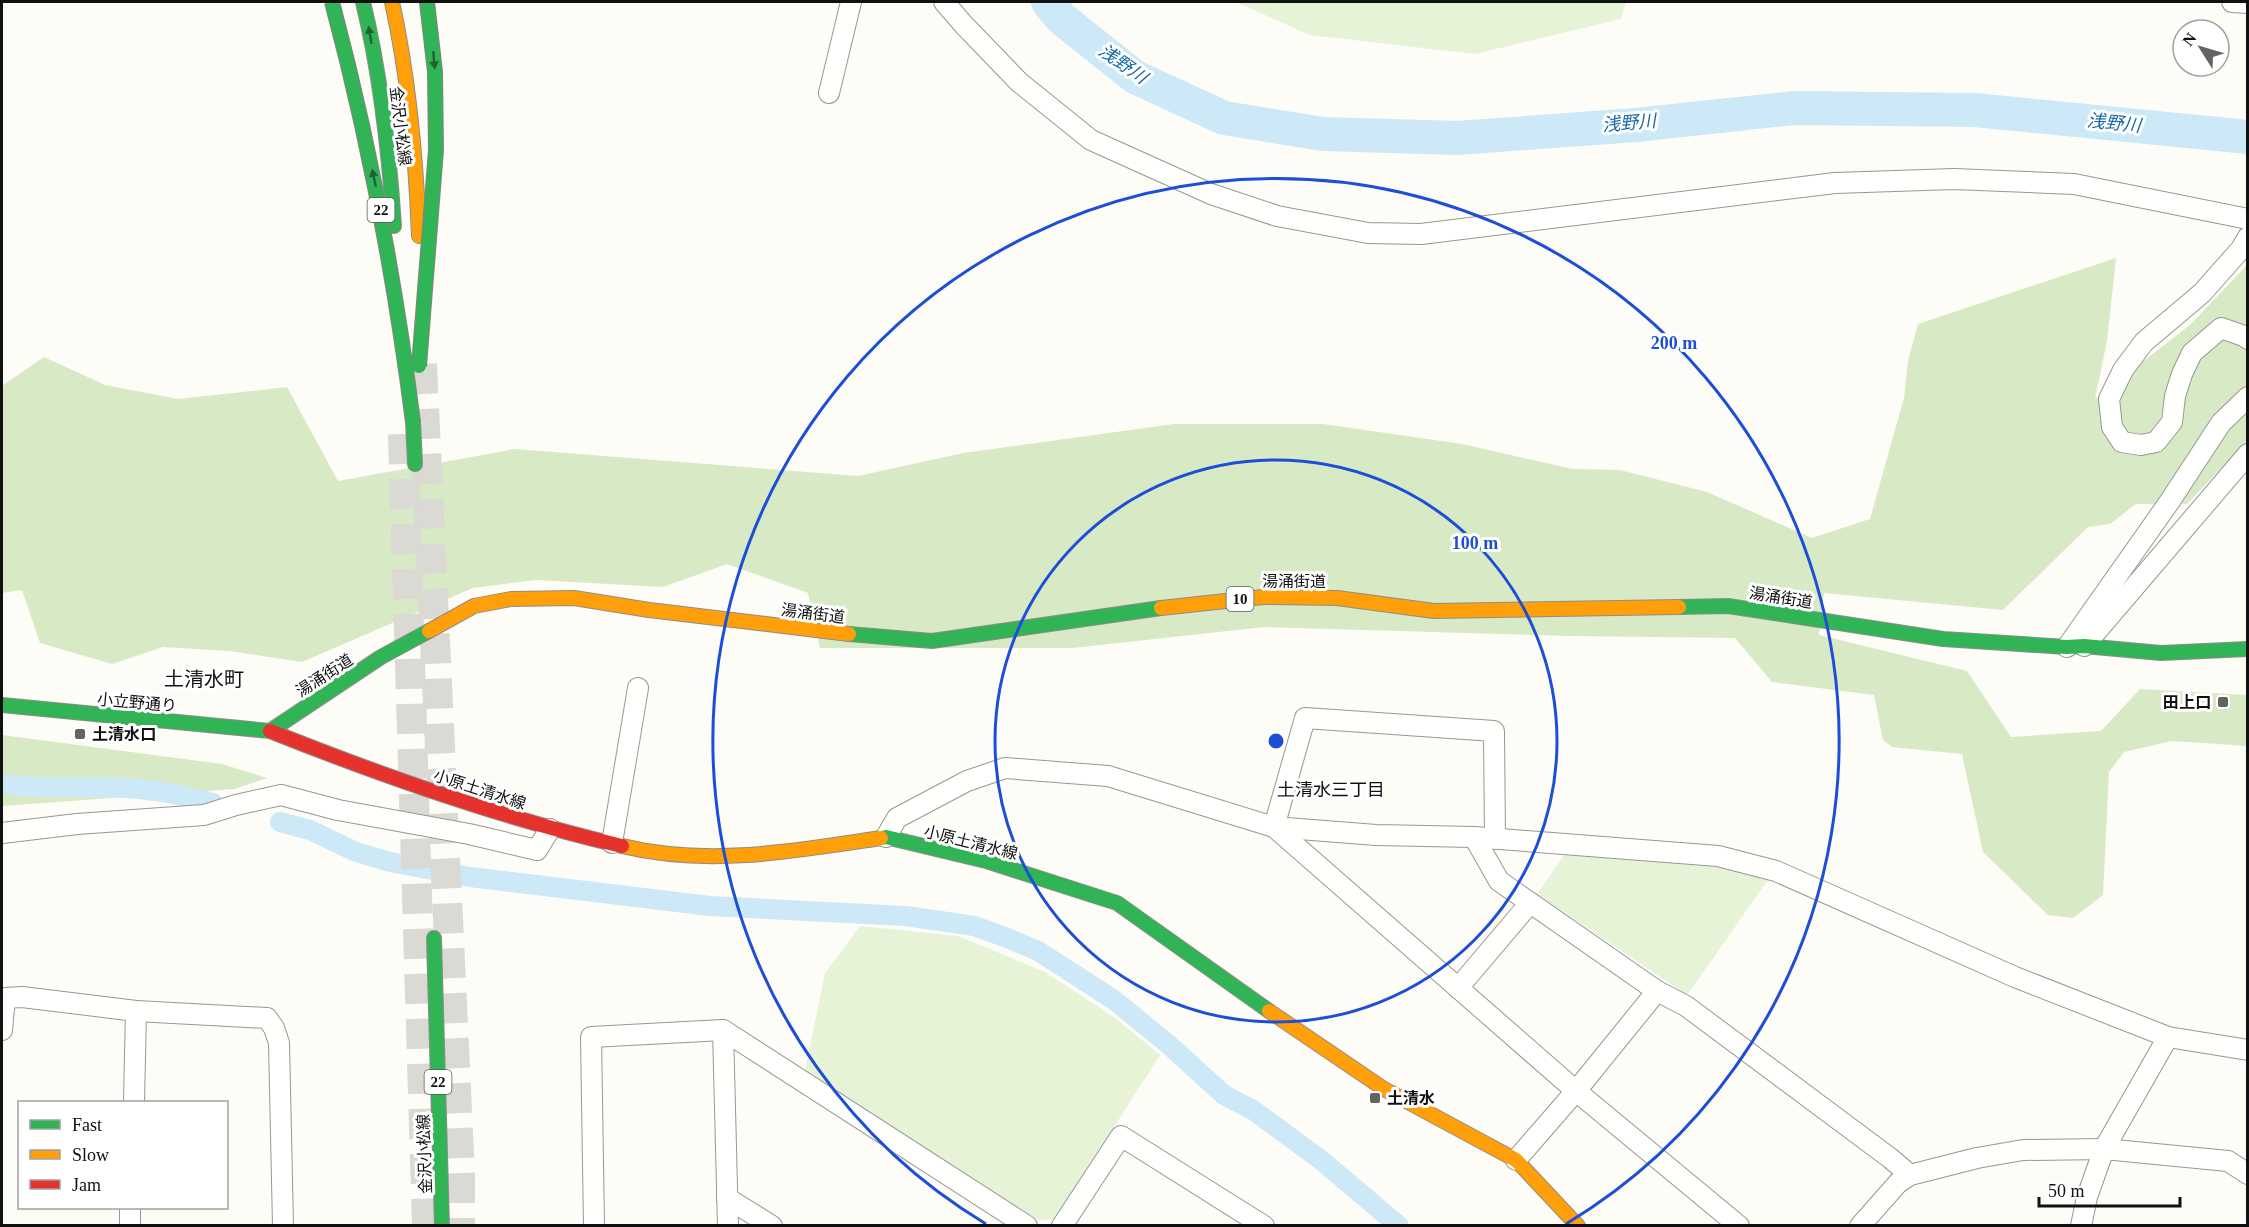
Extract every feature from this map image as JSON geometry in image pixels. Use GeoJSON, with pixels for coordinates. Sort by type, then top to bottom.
{"type":"FeatureCollection","features":[{"type":"Feature","properties":{"kind":"main road","name":"22"},"geometry":{"type":"LineString","coordinates":[[332,2],[379,202],[404,344],[415,464]]}},
{"type":"Feature","properties":{"kind":"main road","name":"金沢小松線"},"geometry":{"type":"LineString","coordinates":[[363,2],[380,86],[389,154],[401,364]]}},
{"type":"Feature","properties":{"kind":"main road","name":"金沢小松線"},"geometry":{"type":"LineString","coordinates":[[392,2],[399,30],[416,149],[422,364]]}},
{"type":"Feature","properties":{"kind":"main road","name":"22"},"geometry":{"type":"LineString","coordinates":[[413,423],[436,150],[435,72],[427,2]]}},
{"type":"Feature","properties":{"kind":"main road","name":"湯涌街道"},"geometry":{"type":"LineString","coordinates":[[270,731],[381,657],[474,606],[511,599],[574,598],[649,610],[837,633],[932,640],[1197,603],[1263,597],[1337,598],[1434,612],[1728,606],[1943,639],[2161,653],[2247,649]]}},
{"type":"Feature","properties":{"kind":"main road","name":"小立野通り"},"geometry":{"type":"LineString","coordinates":[[2,705],[270,731]]}},
{"type":"Feature","properties":{"kind":"main road","name":"小原土清水線"},"geometry":{"type":"LineString","coordinates":[[270,731],[354,765],[550,829],[642,852],[706,857],[766,855],[886,837],[986,861],[1117,903],[1324,1050],[1374,1082],[1516,1160],[1578,1226]]}},
{"type":"Feature","properties":{"kind":"main road","name":"金沢小松線"},"geometry":{"type":"LineString","coordinates":[[434,938],[442,1226]]}},
{"type":"Feature","properties":{"kind":"street"},"geometry":{"type":"LineString","coordinates":[[830,93],[851,2]]}},
{"type":"Feature","properties":{"kind":"street"},"geometry":{"type":"LineString","coordinates":[[944,2],[1019,82],[1091,140],[1211,194],[1277,216],[1357,231],[1421,234],[1835,183],[1954,179],[2074,184],[2247,219]]}},
{"type":"Feature","properties":{"kind":"street"},"geometry":{"type":"LineString","coordinates":[[2232,2],[2247,3]]}},
{"type":"Feature","properties":{"kind":"street"},"geometry":{"type":"LineString","coordinates":[[2247,237],[2241,249],[2202,293],[2144,342],[2122,370],[2109,399],[2112,427],[2122,442],[2141,445],[2156,442],[2172,422],[2175,396],[2192,353],[2221,328],[2247,339]]}},
{"type":"Feature","properties":{"kind":"street"},"geometry":{"type":"LineString","coordinates":[[2076,646],[2221,423],[2247,397]]}},
{"type":"Feature","properties":{"kind":"street"},"geometry":{"type":"LineString","coordinates":[[2076,646],[2247,454]]}},
{"type":"Feature","properties":{"kind":"street"},"geometry":{"type":"LineString","coordinates":[[612,843],[638,688]]}},
{"type":"Feature","properties":{"kind":"street"},"geometry":{"type":"LineString","coordinates":[[1274,827],[1305,718],[1494,730],[1495,839]]}},
{"type":"Feature","properties":{"kind":"street"},"geometry":{"type":"LineString","coordinates":[[886,837],[897,818],[967,781],[1005,768],[1107,776],[1274,827],[1376,835],[1474,837],[1718,856],[1776,871],[2015,977],[2168,1037],[2247,1050]]}},
{"type":"Feature","properties":{"kind":"street"},"geometry":{"type":"LineString","coordinates":[[2,833],[77,824],[204,815],[280,795],[338,810],[469,834],[537,850],[550,829]]}},
{"type":"Feature","properties":{"kind":"street"},"geometry":{"type":"LineString","coordinates":[[1274,827],[1576,1091],[1739,1226]]}},
{"type":"Feature","properties":{"kind":"street"},"geometry":{"type":"LineString","coordinates":[[1474,837],[1499,881],[1657,991],[1686,1006],[1910,1174]]}},
{"type":"Feature","properties":{"kind":"street"},"geometry":{"type":"LineString","coordinates":[[1458,988],[1530,903]]}},
{"type":"Feature","properties":{"kind":"street"},"geometry":{"type":"LineString","coordinates":[[1516,1160],[1576,1091],[1657,991]]}},
{"type":"Feature","properties":{"kind":"street"},"geometry":{"type":"LineString","coordinates":[[2,1030],[5,998],[22,997],[136,1011],[267,1018],[274,1028],[279,1043],[283,1226]]}},
{"type":"Feature","properties":{"kind":"street"},"geometry":{"type":"LineString","coordinates":[[134,1101],[136,1011]]}},
{"type":"Feature","properties":{"kind":"street"},"geometry":{"type":"LineString","coordinates":[[723,1030],[728,1226]]}},
{"type":"Feature","properties":{"kind":"street"},"geometry":{"type":"LineString","coordinates":[[594,1226],[591,1037],[723,1030],[1027,1226]]}},
{"type":"Feature","properties":{"kind":"street"},"geometry":{"type":"LineString","coordinates":[[2081,1226],[2087,1197],[2104,1149],[2168,1037]]}},
{"type":"Feature","properties":{"kind":"street"},"geometry":{"type":"LineString","coordinates":[[1062,1226],[1121,1136],[1264,1226]]}},
{"type":"Feature","properties":{"kind":"street"},"geometry":{"type":"LineString","coordinates":[[1860,1226],[1898,1183],[1910,1174],[2023,1150],[2104,1149],[2228,1161],[2247,1174]]}},
{"type":"Feature","properties":{"kind":"street"},"geometry":{"type":"LineString","coordinates":[[727,1198],[771,1226]]}},
{"type":"Feature","properties":{"kind":"street"},"geometry":{"type":"LineString","coordinates":[[130,1209],[130,1226]]}},
{"type":"Feature","properties":{"kind":"green space"},"geometry":{"type":"Polygon","coordinates":[[[1236,2],[1626,2],[1621,19],[1475,54],[1310,35],[1236,2]]]}},
{"type":"Feature","properties":{"kind":"green space"},"geometry":{"type":"Polygon","coordinates":[[[2116,258],[2107,341],[2095,399],[2191,324],[2247,265],[2247,441],[2187,504],[2136,504],[2110,524],[2088,527],[2003,610],[1824,593],[1819,635],[1967,671],[2011,737],[2101,731],[2140,689],[2247,695],[2247,746],[2172,741],[2124,752],[2109,772],[2103,895],[2073,918],[2048,915],[1983,852],[1962,754],[1892,747],[1883,740],[1874,695],[1772,682],[1735,638],[1570,636],[1264,627],[1073,648],[820,648],[808,593],[727,564],[663,587],[535,580],[473,588],[302,662],[229,651],[163,647],[112,664],[40,643],[22,590],[2,593],[2,386],[44,357],[105,385],[178,399],[287,387],[338,481],[515,449],[858,476],[963,453],[1174,424],[1323,424],[1462,444],[1573,469],[1620,470],[1707,492],[1812,538],[1870,519],[1904,398],[1908,361],[1918,324],[2116,258]]]}},
{"type":"Feature","properties":{"kind":"green space"},"geometry":{"type":"Polygon","coordinates":[[[2,735],[222,764],[267,778],[235,789],[2,806],[2,735]]]}},
{"type":"Feature","properties":{"kind":"green space"},"geometry":{"type":"Polygon","coordinates":[[[1565,854],[1720,867],[1768,880],[1687,995],[1537,894],[1565,854]]]}},
{"type":"Feature","properties":{"kind":"green space"},"geometry":{"type":"Polygon","coordinates":[[[860,926],[958,936],[1045,972],[1114,1017],[1160,1055],[1055,1219],[1039,1220],[805,1071],[825,973],[860,926]]]}},
{"type":"Feature","properties":{"kind":"waterway","name":"浅野川"},"geometry":{"type":"LineString","coordinates":[[1048,2],[1061,18],[1135,77],[1224,118],[1323,134],[1457,138],[1636,125],[1794,108],[1975,110],[2248,137]]}},
{"type":"Feature","properties":{"kind":"waterway"},"geometry":{"type":"LineString","coordinates":[[2,784],[135,789],[175,794],[213,803]]}},
{"type":"Feature","properties":{"kind":"waterway"},"geometry":{"type":"LineString","coordinates":[[280,822],[310,830],[356,852],[390,862],[470,877],[710,906],[906,916],[974,926],[1005,937],[1038,951],[1114,1000],[1168,1044],[1224,1095],[1253,1110],[1321,1160],[1399,1226]]}},
{"type":"Feature","properties":{"kind":"tunnel"},"geometry":{"type":"LineString","coordinates":[[422,364],[460,1175],[460,1226]]}},
{"type":"Feature","properties":{"kind":"tunnel"},"geometry":{"type":"LineString","coordinates":[[403,434],[427,1226]]}},
{"type":"Feature","properties":{"kind":"traffic: fast"},"geometry":{"type":"LineString","coordinates":[[332,2],[358,106],[380,210],[413,422]]}},
{"type":"Feature","properties":{"kind":"traffic: fast"},"geometry":{"type":"LineString","coordinates":[[363,2],[375,58],[383,113],[394,226]]}},
{"type":"Feature","properties":{"kind":"traffic: fast"},"geometry":{"type":"LineString","coordinates":[[419,366],[436,150],[435,72],[427,2]]}},
{"type":"Feature","properties":{"kind":"traffic: fast"},"geometry":{"type":"LineString","coordinates":[[413,422],[415,464]]}},
{"type":"Feature","properties":{"kind":"traffic: fast"},"geometry":{"type":"LineString","coordinates":[[1679,607],[1728,606],[1943,639],[2067,647],[2084,646],[2161,653],[2248,649]]}},
{"type":"Feature","properties":{"kind":"traffic: fast"},"geometry":{"type":"LineString","coordinates":[[849,634],[932,641],[1161,608]]}},
{"type":"Feature","properties":{"kind":"traffic: fast"},"geometry":{"type":"LineString","coordinates":[[2,705],[270,731],[381,657],[429,631]]}},
{"type":"Feature","properties":{"kind":"traffic: fast"},"geometry":{"type":"LineString","coordinates":[[881,838],[886,837],[986,861],[1117,903],[1269,1011]]}},
{"type":"Feature","properties":{"kind":"traffic: fast"},"geometry":{"type":"LineString","coordinates":[[434,938],[442,1226]]}},
{"type":"Feature","properties":{"kind":"traffic: slow"},"geometry":{"type":"LineString","coordinates":[[392,2],[411,118],[419,236]]}},
{"type":"Feature","properties":{"kind":"traffic: slow"},"geometry":{"type":"LineString","coordinates":[[1161,608],[1263,597],[1337,598],[1434,611],[1679,607]]}},
{"type":"Feature","properties":{"kind":"traffic: slow"},"geometry":{"type":"LineString","coordinates":[[429,631],[474,606],[511,599],[574,598],[649,610],[849,634]]}},
{"type":"Feature","properties":{"kind":"traffic: slow"},"geometry":{"type":"LineString","coordinates":[[622,846],[655,852],[720,856],[784,852],[881,838]]}},
{"type":"Feature","properties":{"kind":"traffic: slow"},"geometry":{"type":"LineString","coordinates":[[1269,1011],[1384,1089],[1516,1160],[1578,1226]]}},
{"type":"Feature","properties":{"kind":"traffic: jam"},"geometry":{"type":"LineString","coordinates":[[270,731],[444,795],[533,823],[622,846]]}},
{"type":"Feature","properties":{"kind":"place","name":"田上口"},"geometry":{"type":"Point","coordinates":[2223,702]}},
{"type":"Feature","properties":{"kind":"place","name":"土清水口"},"geometry":{"type":"Point","coordinates":[80,734]}},
{"type":"Feature","properties":{"kind":"place","name":"土清水"},"geometry":{"type":"Point","coordinates":[1375,1098]}},
{"type":"Feature","properties":{"kind":"district","name":"土清水町"},"geometry":{"type":"Point","coordinates":[204,679]}},
{"type":"Feature","properties":{"kind":"district","name":"土清水三丁目"},"geometry":{"type":"Point","coordinates":[1331,790]}}]}
